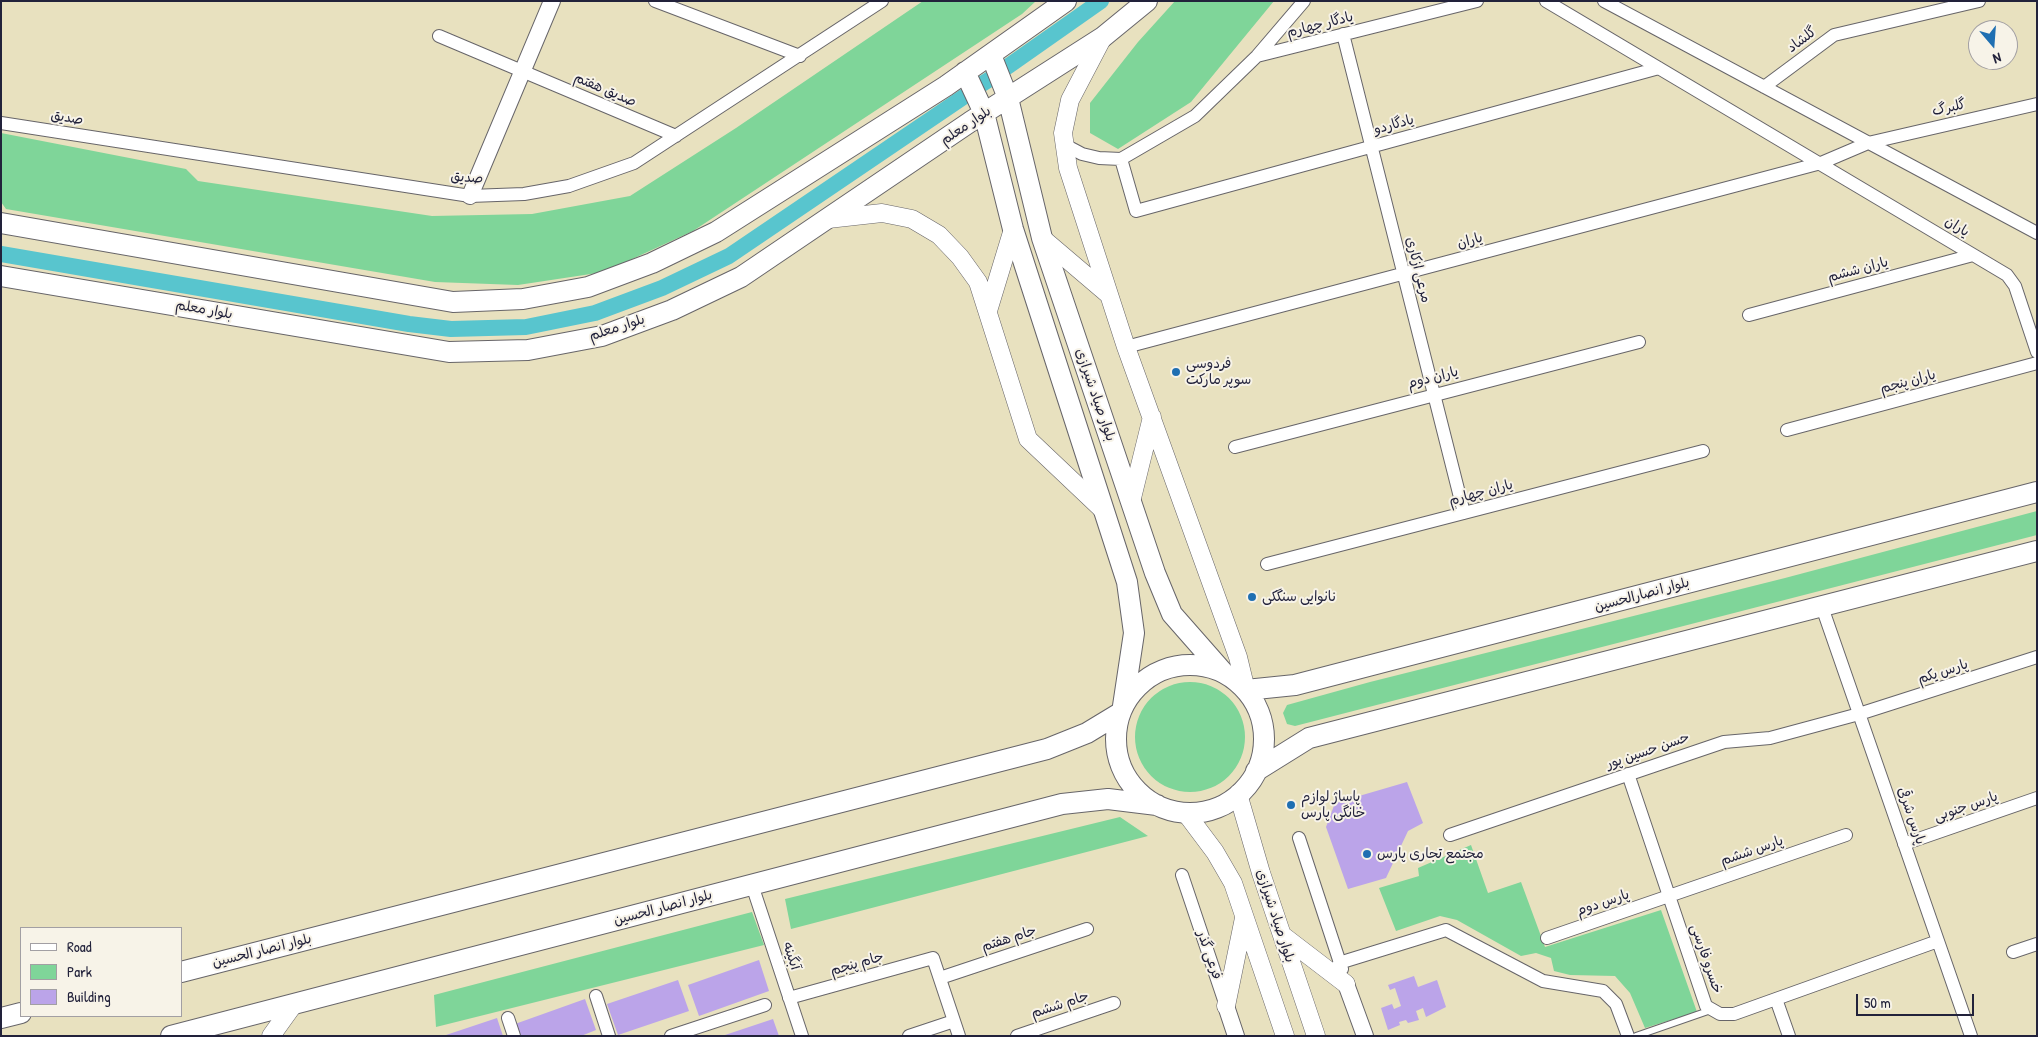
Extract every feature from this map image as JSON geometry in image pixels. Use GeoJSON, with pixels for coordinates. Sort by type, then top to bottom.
{"type":"FeatureCollection","features":[{"type":"Feature","properties":{"kind":"main road"},"geometry":{"type":"LineString","coordinates":[[1,223],[453,302],[523,299],[588,287],[652,263],[716,232],[991,55],[1066,1]]}},
{"type":"Feature","properties":{"kind":"main road","name":"بلوار معلم"},"geometry":{"type":"LineString","coordinates":[[1,276],[449,352],[528,350],[602,336],[672,310],[741,276],[984,113],[1103,37],[1147,1]]}},
{"type":"Feature","properties":{"kind":"main road"},"geometry":{"type":"LineString","coordinates":[[1103,37],[1070,100],[1063,133],[1068,168],[1126,347],[1238,657],[1246,690]]}},
{"type":"Feature","properties":{"kind":"main road","name":"بلوار صیاد شیرازی"},"geometry":{"type":"LineString","coordinates":[[991,55],[1008,98],[1042,238],[1155,573],[1172,614],[1223,672]]}},
{"type":"Feature","properties":{"kind":"main road","name":"بلوار صیاد شیرازی"},"geometry":{"type":"LineString","coordinates":[[965,72],[984,113],[1013,228],[1127,582],[1134,633],[1122,709]]}},
{"type":"Feature","properties":{"kind":"main road"},"geometry":{"type":"LineString","coordinates":[[828,219],[882,213],[912,220],[939,235],[960,257],[978,282],[1028,439],[1104,511]]}},
{"type":"Feature","properties":{"kind":"main road"},"geometry":{"type":"LineString","coordinates":[[988,311],[1013,228]]}},
{"type":"Feature","properties":{"kind":"main road"},"geometry":{"type":"LineString","coordinates":[[1042,238],[1110,295]]}},
{"type":"Feature","properties":{"kind":"main road"},"geometry":{"type":"LineString","coordinates":[[1131,502],[1152,418]]}},
{"type":"Feature","properties":{"kind":"main road","name":"بلوار انصارالحسین"},"geometry":{"type":"LineString","coordinates":[[1246,690],[1295,685],[2037,492]]}},
{"type":"Feature","properties":{"kind":"main road"},"geometry":{"type":"LineString","coordinates":[[1256,771],[1309,738],[2037,551]]}},
{"type":"Feature","properties":{"kind":"main road"},"geometry":{"type":"LineString","coordinates":[[1178,665],[1201,665],[1223,672],[1246,690],[1254,702],[1263,729],[1263,750],[1256,771],[1238,794],[1222,805],[1204,811],[1185,812],[1157,805],[1132,786],[1118,758],[1116,728],[1122,709],[1137,687],[1155,673],[1163,670],[1178,665]]}},
{"type":"Feature","properties":{"kind":"main road","name":"بلوار انصار الحسین"},"geometry":{"type":"LineString","coordinates":[[182,972],[1047,749],[1087,733],[1122,709]]}},
{"type":"Feature","properties":{"kind":"main road","name":"بلوار صیاد شیرازی"},"geometry":{"type":"LineString","coordinates":[[1238,794],[1261,873],[1316,1036]]}},
{"type":"Feature","properties":{"kind":"main road","name":"بلوار انصار الحسین"},"geometry":{"type":"LineString","coordinates":[[181,1035],[1062,804],[1108,799],[1157,805]]}},
{"type":"Feature","properties":{"kind":"main road","name":"بلوار صیاد شیرازی"},"geometry":{"type":"LineString","coordinates":[[1185,812],[1216,852],[1233,883],[1285,1036]]}},
{"type":"Feature","properties":{"kind":"main road"},"geometry":{"type":"LineString","coordinates":[[1226,1006],[1244,918]]}},
{"type":"Feature","properties":{"kind":"main road"},"geometry":{"type":"LineString","coordinates":[[1282,935],[1346,984]]}},
{"type":"Feature","properties":{"kind":"main road"},"geometry":{"type":"LineString","coordinates":[[271,1036],[294,1004]]}},
{"type":"Feature","properties":{"kind":"main road"},"geometry":{"type":"LineString","coordinates":[[1,1018],[20,1013]]}},
{"type":"Feature","properties":{"kind":"street"},"geometry":{"type":"LineString","coordinates":[[470,196],[552,1]]}},
{"type":"Feature","properties":{"kind":"street"},"geometry":{"type":"LineString","coordinates":[[655,1],[800,56]]}},
{"type":"Feature","properties":{"kind":"street","name":"صدیق"},"geometry":{"type":"LineString","coordinates":[[1,123],[470,196],[524,194],[569,186],[634,163],[882,1]]}},
{"type":"Feature","properties":{"kind":"street"},"geometry":{"type":"LineString","coordinates":[[1065,145],[1082,154],[1099,158],[1121,159],[1194,116],[1257,56],[1304,1]]}},
{"type":"Feature","properties":{"kind":"street","name":"یادگار چهارم"},"geometry":{"type":"LineString","coordinates":[[1257,56],[1477,1]]}},
{"type":"Feature","properties":{"kind":"street","name":"یاران"},"geometry":{"type":"LineString","coordinates":[[1546,1],[2007,275],[2015,286],[2037,352]]}},
{"type":"Feature","properties":{"kind":"street"},"geometry":{"type":"LineString","coordinates":[[1604,1],[2037,233]]}},
{"type":"Feature","properties":{"kind":"street","name":"گلشاد"},"geometry":{"type":"LineString","coordinates":[[1764,87],[1834,35],[1979,1]]}},
{"type":"Feature","properties":{"kind":"street","name":"مرعی ازکاری"},"geometry":{"type":"LineString","coordinates":[[1343,34],[1464,513]]}},
{"type":"Feature","properties":{"kind":"street","name":"صدیق هفتم"},"geometry":{"type":"LineString","coordinates":[[439,36],[676,136]]}},
{"type":"Feature","properties":{"kind":"street","name":"یادگار‌دو"},"geometry":{"type":"LineString","coordinates":[[1121,159],[1136,211],[1659,68]]}},
{"type":"Feature","properties":{"kind":"street","name":"گلبرگ"},"geometry":{"type":"LineString","coordinates":[[1868,143],[2037,104]]}},
{"type":"Feature","properties":{"kind":"street","name":"یاران"},"geometry":{"type":"LineString","coordinates":[[1126,347],[1821,164],[1868,143]]}},
{"type":"Feature","properties":{"kind":"street","name":"یاران ششم"},"geometry":{"type":"LineString","coordinates":[[1750,315],[1973,254]]}},
{"type":"Feature","properties":{"kind":"street","name":"یاران دوم"},"geometry":{"type":"LineString","coordinates":[[1235,447],[1639,342]]}},
{"type":"Feature","properties":{"kind":"street","name":"یاران پنجم"},"geometry":{"type":"LineString","coordinates":[[1787,430],[2037,363]]}},
{"type":"Feature","properties":{"kind":"street","name":"یاران چهارم"},"geometry":{"type":"LineString","coordinates":[[1267,564],[1703,451]]}},
{"type":"Feature","properties":{"kind":"street","name":"پارس شرقی"},"geometry":{"type":"LineString","coordinates":[[1822,606],[1971,1036]]}},
{"type":"Feature","properties":{"kind":"street","name":"پارس یکم"},"geometry":{"type":"LineString","coordinates":[[1859,714],[2037,657]]}},
{"type":"Feature","properties":{"kind":"street","name":"حسن حسین پور"},"geometry":{"type":"LineString","coordinates":[[1450,835],[1724,742],[1770,738],[1859,714]]}},
{"type":"Feature","properties":{"kind":"street","name":"خسرو فارسی"},"geometry":{"type":"LineString","coordinates":[[1628,774],[1706,1006],[1720,1014],[1734,1014],[1938,941]]}},
{"type":"Feature","properties":{"kind":"street","name":"پارس جنوبی"},"geometry":{"type":"LineString","coordinates":[[1904,844],[2037,798]]}},
{"type":"Feature","properties":{"kind":"street","name":"پارس ششم"},"geometry":{"type":"LineString","coordinates":[[1669,896],[1846,835]]}},
{"type":"Feature","properties":{"kind":"street"},"geometry":{"type":"LineString","coordinates":[[1299,838],[1346,984],[1365,1036]]}},
{"type":"Feature","properties":{"kind":"street","name":"فرعی گذر"},"geometry":{"type":"LineString","coordinates":[[1182,874],[1236,1036]]}},
{"type":"Feature","properties":{"kind":"street","name":"آبگینه"},"geometry":{"type":"LineString","coordinates":[[752,885],[802,1036]]}},
{"type":"Feature","properties":{"kind":"street","name":"پارس دوم"},"geometry":{"type":"LineString","coordinates":[[1548,938],[1669,896]]}},
{"type":"Feature","properties":{"kind":"street","name":"جام هفتم"},"geometry":{"type":"LineString","coordinates":[[940,978],[1088,929]]}},
{"type":"Feature","properties":{"kind":"street"},"geometry":{"type":"LineString","coordinates":[[1340,963],[1446,930],[1543,981],[1603,991],[1616,1004],[1628,1036]]}},
{"type":"Feature","properties":{"kind":"street"},"geometry":{"type":"LineString","coordinates":[[2013,952],[2037,944]]}},
{"type":"Feature","properties":{"kind":"street","name":"جام پنجم"},"geometry":{"type":"LineString","coordinates":[[789,998],[933,958],[940,978]]}},
{"type":"Feature","properties":{"kind":"street"},"geometry":{"type":"LineString","coordinates":[[940,978],[959,1036]]}},
{"type":"Feature","properties":{"kind":"street"},"geometry":{"type":"LineString","coordinates":[[596,996],[608,1036]]}},
{"type":"Feature","properties":{"kind":"street"},"geometry":{"type":"LineString","coordinates":[[1776,999],[1789,1036]]}},
{"type":"Feature","properties":{"kind":"street","name":"جام ششم"},"geometry":{"type":"LineString","coordinates":[[1017,1036],[1114,1004]]}},
{"type":"Feature","properties":{"kind":"street"},"geometry":{"type":"LineString","coordinates":[[671,1036],[765,1005]]}},
{"type":"Feature","properties":{"kind":"street"},"geometry":{"type":"LineString","coordinates":[[508,1018],[514,1036]]}},
{"type":"Feature","properties":{"kind":"street"},"geometry":{"type":"LineString","coordinates":[[908,1036],[954,1021]]}},
{"type":"Feature","properties":{"kind":"lane"},"geometry":{"type":"LineString","coordinates":[[1636,1036],[1712,1009]]}},
{"type":"Feature","properties":{"kind":"green space"},"geometry":{"type":"Polygon","coordinates":[[[923,1],[1036,1],[1022,14],[693,231],[604,272],[518,285],[435,282],[6,209],[1,202],[1,133],[186,169],[198,181],[432,216],[532,214],[630,196],[736,128],[923,1]]]}},
{"type":"Feature","properties":{"kind":"green space"},"geometry":{"type":"Polygon","coordinates":[[[1175,1],[1274,1],[1191,102],[1118,149],[1090,133],[1090,103],[1138,42],[1175,1]]]}},
{"type":"Feature","properties":{"kind":"green space"},"geometry":{"type":"Polygon","coordinates":[[[2037,511],[2037,535],[1295,726],[1287,724],[1283,713],[1287,705],[1370,682],[1785,578],[2037,511]]]}},
{"type":"Feature","properties":{"kind":"green space"},"geometry":{"type":"Polygon","coordinates":[[[1190,682],[1211,686],[1229,698],[1241,716],[1245,737],[1241,758],[1229,776],[1211,788],[1190,792],[1169,788],[1151,776],[1139,758],[1135,737],[1139,716],[1151,698],[1169,686],[1190,682]]]}},
{"type":"Feature","properties":{"kind":"green space"},"geometry":{"type":"Polygon","coordinates":[[[1120,817],[1148,836],[791,929],[785,899],[1120,817]]]}},
{"type":"Feature","properties":{"kind":"green space"},"geometry":{"type":"Polygon","coordinates":[[[1471,845],[1488,893],[1521,882],[1545,947],[1661,910],[1697,1012],[1645,1028],[1630,993],[1615,976],[1570,975],[1554,971],[1551,958],[1536,953],[1521,956],[1457,920],[1440,916],[1396,931],[1379,888],[1419,876],[1418,868],[1471,845]]]}},
{"type":"Feature","properties":{"kind":"green space"},"geometry":{"type":"Polygon","coordinates":[[[752,912],[764,945],[436,1027],[434,995],[752,912]]]}},
{"type":"Feature","properties":{"kind":"building","name":"مجتمع تجاری پارس"},"geometry":{"type":"Polygon","coordinates":[[[1407,782],[1423,823],[1408,831],[1386,878],[1348,889],[1326,827],[1335,803],[1407,782]]]}},
{"type":"Feature","properties":{"kind":"building"},"geometry":{"type":"Polygon","coordinates":[[[759,960],[769,991],[699,1016],[688,985],[759,960]]]}},
{"type":"Feature","properties":{"kind":"building"},"geometry":{"type":"Polygon","coordinates":[[[1414,976],[1418,987],[1437,980],[1446,1007],[1426,1017],[1423,1008],[1416,1011],[1419,1020],[1408,1023],[1406,1020],[1399,1022],[1400,1025],[1388,1030],[1381,1008],[1392,1004],[1394,1009],[1401,1006],[1395,988],[1390,990],[1388,985],[1414,976]]]}},
{"type":"Feature","properties":{"kind":"building"},"geometry":{"type":"Polygon","coordinates":[[[678,980],[689,1011],[618,1035],[607,1004],[678,980]]]}},
{"type":"Feature","properties":{"kind":"building"},"geometry":{"type":"Polygon","coordinates":[[[585,999],[596,1030],[581,1036],[519,1036],[515,1024],[585,999]]]}},
{"type":"Feature","properties":{"kind":"building"},"geometry":{"type":"Polygon","coordinates":[[[497,1018],[503,1036],[446,1036],[446,1035],[497,1018]]]}},
{"type":"Feature","properties":{"kind":"building"},"geometry":{"type":"Polygon","coordinates":[[[773,1019],[779,1036],[725,1036],[725,1035],[773,1019]]]}},
{"type":"Feature","properties":{"kind":"waterway"},"geometry":{"type":"LineString","coordinates":[[1007,67],[1101,1]]}},
{"type":"Feature","properties":{"kind":"waterway"},"geometry":{"type":"LineString","coordinates":[[982,84],[990,79]]}},
{"type":"Feature","properties":{"kind":"waterway"},"geometry":{"type":"LineString","coordinates":[[1,254],[409,324],[451,329],[526,327],[595,313],[662,288],[729,256],[965,96]]}},
{"type":"Feature","properties":{"kind":"place","name":"فردوسی سوپر مارکت"},"geometry":{"type":"Point","coordinates":[1176,372]}},
{"type":"Feature","properties":{"kind":"place","name":"نانوایی سنگکی"},"geometry":{"type":"Point","coordinates":[1252,597]}},
{"type":"Feature","properties":{"kind":"place","name":"پاساژ لوازم خانگی پارس"},"geometry":{"type":"Point","coordinates":[1291,805]}},
{"type":"Feature","properties":{"kind":"place","name":"مجتمع تجاری پارس"},"geometry":{"type":"Point","coordinates":[1367,854]}}]}
